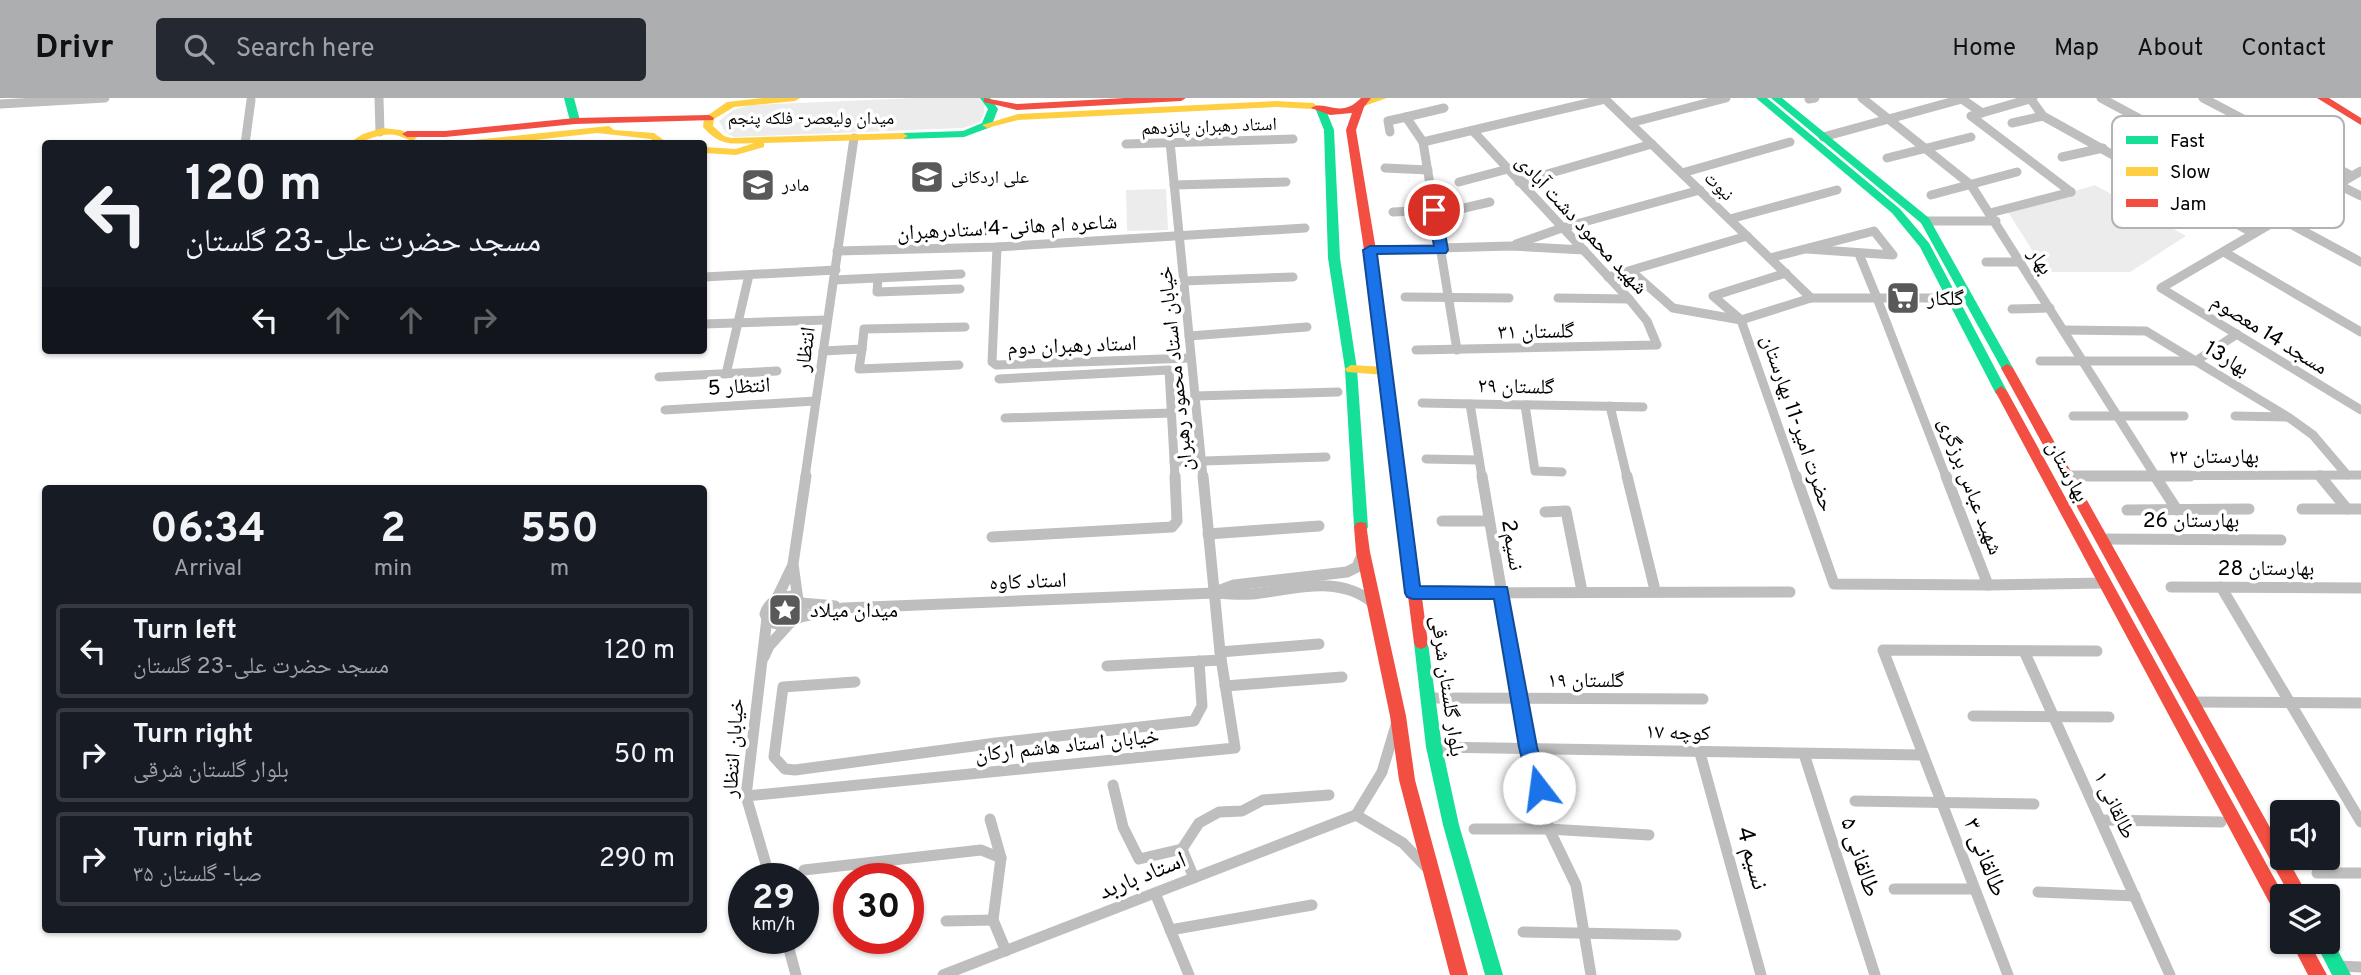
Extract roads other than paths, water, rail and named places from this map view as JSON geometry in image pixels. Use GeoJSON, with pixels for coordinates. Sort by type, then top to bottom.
{"type":"FeatureCollection","features":[{"type":"Feature","properties":{"kind":"main road"},"geometry":{"type":"LineString","coordinates":[[569,98],[579,126]]}},
{"type":"Feature","properties":{"kind":"main road","name":"میدان ولیعصر- فلکه پنجم"},"geometry":{"type":"LineString","coordinates":[[795,98],[731,104],[709,122],[720,138],[730,141],[854,138],[964,134],[1018,117],[1276,104],[1313,105],[1342,113],[1382,98]]}},
{"type":"Feature","properties":{"kind":"main road"},"geometry":{"type":"LineString","coordinates":[[987,99],[1017,107],[1181,98]]}},
{"type":"Feature","properties":{"kind":"main road","name":"بهارستان"},"geometry":{"type":"LineString","coordinates":[[1761,98],[1925,221],[2292,884]]}},
{"type":"Feature","properties":{"kind":"main road","name":"بهارستان"},"geometry":{"type":"LineString","coordinates":[[1776,98],[1914,230],[2270,887]]}},
{"type":"Feature","properties":{"kind":"main road"},"geometry":{"type":"LineString","coordinates":[[2322,98],[2361,122]]}},
{"type":"Feature","properties":{"kind":"main road"},"geometry":{"type":"LineString","coordinates":[[987,99],[993,109],[987,125]]}},
{"type":"Feature","properties":{"kind":"main road","name":"بلوار گلستان شرقی"},"geometry":{"type":"LineString","coordinates":[[1363,103],[1351,130],[1370,250],[1434,747],[1451,825],[1494,975]]}},
{"type":"Feature","properties":{"kind":"main road"},"geometry":{"type":"LineString","coordinates":[[1313,105],[1329,130],[1334,258],[1351,369],[1363,552],[1398,716],[1407,780],[1459,975]]}},
{"type":"Feature","properties":{"kind":"main road"},"geometry":{"type":"LineString","coordinates":[[361,140],[380,132],[410,139],[444,134],[579,126],[709,122]]}},
{"type":"Feature","properties":{"kind":"main road"},"geometry":{"type":"LineString","coordinates":[[490,140],[579,126],[654,136],[659,140]]}},
{"type":"Feature","properties":{"kind":"main road"},"geometry":{"type":"LineString","coordinates":[[1329,130],[1340,127],[1351,130]]}},
{"type":"Feature","properties":{"kind":"main road"},"geometry":{"type":"LineString","coordinates":[[434,140],[444,134]]}},
{"type":"Feature","properties":{"kind":"main road"},"geometry":{"type":"LineString","coordinates":[[707,150],[736,152],[777,140]]}},
{"type":"Feature","properties":{"kind":"main road"},"geometry":{"type":"LineString","coordinates":[[1953,298],[1968,299]]}},
{"type":"Feature","properties":{"kind":"main road"},"geometry":{"type":"LineString","coordinates":[[1351,369],[1384,371]]}},
{"type":"Feature","properties":{"kind":"main road"},"geometry":{"type":"LineString","coordinates":[[2046,476],[2067,476]]}},
{"type":"Feature","properties":{"kind":"main road"},"geometry":{"type":"LineString","coordinates":[[2169,702],[2193,702]]}},
{"type":"Feature","properties":{"kind":"main road"},"geometry":{"type":"LineString","coordinates":[[2307,954],[2318,975]]}},
{"type":"Feature","properties":{"kind":"main road"},"geometry":{"type":"LineString","coordinates":[[2331,954],[2340,970]]}},
{"type":"Feature","properties":{"kind":"street"},"geometry":{"type":"LineString","coordinates":[[0,104],[105,98]]}},
{"type":"Feature","properties":{"kind":"street"},"geometry":{"type":"LineString","coordinates":[[379,98],[380,132]]}},
{"type":"Feature","properties":{"kind":"street"},"geometry":{"type":"LineString","coordinates":[[1423,142],[1605,98]]}},
{"type":"Feature","properties":{"kind":"street","name":"نبوت"},"geometry":{"type":"LineString","coordinates":[[1605,98],[1811,298]]}},
{"type":"Feature","properties":{"kind":"street"},"geometry":{"type":"LineString","coordinates":[[1630,123],[1726,98]]}},
{"type":"Feature","properties":{"kind":"street","name":"بهار"},"geometry":{"type":"LineString","coordinates":[[1862,98],[1971,185],[2177,510]]}},
{"type":"Feature","properties":{"kind":"street"},"geometry":{"type":"LineString","coordinates":[[1925,221],[1993,217],[2071,192],[1970,116],[2031,98],[2043,116],[2112,153]]}},
{"type":"Feature","properties":{"kind":"street"},"geometry":{"type":"LineString","coordinates":[[2101,98],[2134,116]]}},
{"type":"Feature","properties":{"kind":"street"},"geometry":{"type":"LineString","coordinates":[[2203,98],[2239,116]]}},
{"type":"Feature","properties":{"kind":"street"},"geometry":{"type":"LineString","coordinates":[[1817,138],[1962,99],[1982,113]]}},
{"type":"Feature","properties":{"kind":"street"},"geometry":{"type":"LineString","coordinates":[[245,140],[251,100]]}},
{"type":"Feature","properties":{"kind":"street"},"geometry":{"type":"LineString","coordinates":[[1390,132],[1388,121],[1444,108]]}},
{"type":"Feature","properties":{"kind":"street"},"geometry":{"type":"LineString","coordinates":[[2012,123],[2043,116]]}},
{"type":"Feature","properties":{"kind":"street"},"geometry":{"type":"LineString","coordinates":[[1406,117],[1423,142],[1457,350]]}},
{"type":"Feature","properties":{"kind":"street","name":"شهید محمود دشت آبادی"},"geometry":{"type":"LineString","coordinates":[[1473,131],[1629,299],[1647,321],[1657,345]]}},
{"type":"Feature","properties":{"kind":"street"},"geometry":{"type":"LineString","coordinates":[[1887,158],[1971,137]]}},
{"type":"Feature","properties":{"kind":"street","name":"انتظار"},"geometry":{"type":"LineString","coordinates":[[793,564],[854,138]]}},
{"type":"Feature","properties":{"kind":"street","name":"استاد رهبران پانزدهم"},"geometry":{"type":"LineString","coordinates":[[1126,144],[1293,139]]}},
{"type":"Feature","properties":{"kind":"street","name":"خیابان استاد محمود رهبران"},"geometry":{"type":"LineString","coordinates":[[1170,142],[1214,593]]}},
{"type":"Feature","properties":{"kind":"street"},"geometry":{"type":"LineString","coordinates":[[1682,173],[1790,142]]}},
{"type":"Feature","properties":{"kind":"street"},"geometry":{"type":"LineString","coordinates":[[1519,182],[1652,144]]}},
{"type":"Feature","properties":{"kind":"street"},"geometry":{"type":"LineString","coordinates":[[2062,157],[2103,148]]}},
{"type":"Feature","properties":{"kind":"street"},"geometry":{"type":"LineString","coordinates":[[1385,168],[1428,170]]}},
{"type":"Feature","properties":{"kind":"street"},"geometry":{"type":"LineString","coordinates":[[1459,182],[1508,169]]}},
{"type":"Feature","properties":{"kind":"street"},"geometry":{"type":"LineString","coordinates":[[1931,195],[2017,172]]}},
{"type":"Feature","properties":{"kind":"street"},"geometry":{"type":"LineString","coordinates":[[1174,185],[1286,182]]}},
{"type":"Feature","properties":{"kind":"street"},"geometry":{"type":"LineString","coordinates":[[2344,188],[2361,196]]}},
{"type":"Feature","properties":{"kind":"street"},"geometry":{"type":"LineString","coordinates":[[1510,246],[1562,228],[1700,190]]}},
{"type":"Feature","properties":{"kind":"street"},"geometry":{"type":"LineString","coordinates":[[1730,219],[1837,190]]}},
{"type":"Feature","properties":{"kind":"street"},"geometry":{"type":"LineString","coordinates":[[1393,212],[1460,209],[1490,202]]}},
{"type":"Feature","properties":{"kind":"street","name":"شاعره ام هانی-4استادرهبران"},"geometry":{"type":"LineString","coordinates":[[837,251],[997,247],[1304,228]]}},
{"type":"Feature","properties":{"kind":"street"},"geometry":{"type":"LineString","coordinates":[[2244,228],[2253,233]]}},
{"type":"Feature","properties":{"kind":"street"},"geometry":{"type":"LineString","coordinates":[[2263,228],[2224,252],[2361,332]]}},
{"type":"Feature","properties":{"kind":"street"},"geometry":{"type":"LineString","coordinates":[[2298,228],[2361,262]]}},
{"type":"Feature","properties":{"kind":"street"},"geometry":{"type":"LineString","coordinates":[[1770,258],[1874,231],[1893,256],[1807,249]]}},
{"type":"Feature","properties":{"kind":"street"},"geometry":{"type":"LineString","coordinates":[[1608,277],[1747,236]]}},
{"type":"Feature","properties":{"kind":"street"},"geometry":{"type":"LineString","coordinates":[[1370,250],[1510,246],[1584,250]]}},
{"type":"Feature","properties":{"kind":"street","name":"استاد رهبران دوم"},"geometry":{"type":"LineString","coordinates":[[997,247],[992,362],[996,365],[1191,358]]}},
{"type":"Feature","properties":{"kind":"street","name":"مسجد 14 معصوم"},"geometry":{"type":"LineString","coordinates":[[2224,252],[2161,288],[2361,410]]}},
{"type":"Feature","properties":{"kind":"street","name":"شهید عباس برزگری"},"geometry":{"type":"LineString","coordinates":[[1834,584],[1988,584],[1859,254]]}},
{"type":"Feature","properties":{"kind":"street"},"geometry":{"type":"LineString","coordinates":[[1986,262],[2021,262]]}},
{"type":"Feature","properties":{"kind":"street"},"geometry":{"type":"LineString","coordinates":[[1631,271],[1673,308],[1741,320]]}},
{"type":"Feature","properties":{"kind":"street"},"geometry":{"type":"LineString","coordinates":[[707,277],[835,275],[878,278],[961,274]]}},
{"type":"Feature","properties":{"kind":"street"},"geometry":{"type":"LineString","coordinates":[[1741,320],[1713,296],[1786,274]]}},
{"type":"Feature","properties":{"kind":"street"},"geometry":{"type":"LineString","coordinates":[[726,374],[750,275]]}},
{"type":"Feature","properties":{"kind":"street"},"geometry":{"type":"LineString","coordinates":[[1183,281],[1293,277]]}},
{"type":"Feature","properties":{"kind":"street"},"geometry":{"type":"LineString","coordinates":[[878,278],[877,292],[960,289]]}},
{"type":"Feature","properties":{"kind":"street"},"geometry":{"type":"LineString","coordinates":[[1405,297],[1509,298]]}},
{"type":"Feature","properties":{"kind":"street"},"geometry":{"type":"LineString","coordinates":[[1558,298],[1629,299]]}},
{"type":"Feature","properties":{"kind":"street","name":"حضرت امیر-11 بهارستان"},"geometry":{"type":"LineString","coordinates":[[1834,584],[1741,320],[1811,298],[1953,298]]}},
{"type":"Feature","properties":{"kind":"street"},"geometry":{"type":"LineString","coordinates":[[2012,309],[2050,309]]}},
{"type":"Feature","properties":{"kind":"street"},"geometry":{"type":"LineString","coordinates":[[707,324],[827,320]]}},
{"type":"Feature","properties":{"kind":"street"},"geometry":{"type":"LineString","coordinates":[[959,365],[859,369],[864,329],[965,327]]}},
{"type":"Feature","properties":{"kind":"street"},"geometry":{"type":"LineString","coordinates":[[1189,335],[1307,327]]}},
{"type":"Feature","properties":{"kind":"street","name":"بهار13"},"geometry":{"type":"LineString","coordinates":[[2063,330],[2146,331],[2313,435],[2347,475]]}},
{"type":"Feature","properties":{"kind":"street"},"geometry":{"type":"LineString","coordinates":[[2040,361],[2196,361],[2237,334]]}},
{"type":"Feature","properties":{"kind":"street","name":"گلستان ۳۱"},"geometry":{"type":"LineString","coordinates":[[1416,350],[1657,345]]}},
{"type":"Feature","properties":{"kind":"street"},"geometry":{"type":"LineString","coordinates":[[822,351],[862,349]]}},
{"type":"Feature","properties":{"kind":"street"},"geometry":{"type":"LineString","coordinates":[[992,537],[1172,527],[1177,521],[1169,370],[999,379]]}},
{"type":"Feature","properties":{"kind":"street"},"geometry":{"type":"LineString","coordinates":[[659,377],[777,371]]}},
{"type":"Feature","properties":{"kind":"street"},"geometry":{"type":"LineString","coordinates":[[1195,396],[1338,392]]}},
{"type":"Feature","properties":{"kind":"street","name":"انتظار 5"},"geometry":{"type":"LineString","coordinates":[[665,410],[815,401]]}},
{"type":"Feature","properties":{"kind":"street","name":"گلستان ۲۹"},"geometry":{"type":"LineString","coordinates":[[1422,403],[1643,407]]}},
{"type":"Feature","properties":{"kind":"street","name":"نسیم2"},"geometry":{"type":"LineString","coordinates":[[1470,404],[1528,747],[1549,829],[1576,885],[1591,975]]}},
{"type":"Feature","properties":{"kind":"street"},"geometry":{"type":"LineString","coordinates":[[1525,405],[1535,471],[1562,472]]}},
{"type":"Feature","properties":{"kind":"street"},"geometry":{"type":"LineString","coordinates":[[1609,406],[1655,590]]}},
{"type":"Feature","properties":{"kind":"street"},"geometry":{"type":"LineString","coordinates":[[1005,418],[1172,413]]}},
{"type":"Feature","properties":{"kind":"street"},"geometry":{"type":"LineString","coordinates":[[2073,416],[2184,416]]}},
{"type":"Feature","properties":{"kind":"street"},"geometry":{"type":"LineString","coordinates":[[2235,416],[2288,418]]}},
{"type":"Feature","properties":{"kind":"street"},"geometry":{"type":"LineString","coordinates":[[1174,462],[1326,457]]}},
{"type":"Feature","properties":{"kind":"street"},"geometry":{"type":"LineString","coordinates":[[1426,459],[1479,460]]}},
{"type":"Feature","properties":{"kind":"street"},"geometry":{"type":"LineString","coordinates":[[2320,475],[2347,509]]}},
{"type":"Feature","properties":{"kind":"street","name":"بهارستان ۲۲"},"geometry":{"type":"LineString","coordinates":[[2067,476],[2361,475]]}},
{"type":"Feature","properties":{"kind":"street"},"geometry":{"type":"LineString","coordinates":[[2127,510],[2249,509]]}},
{"type":"Feature","properties":{"kind":"street"},"geometry":{"type":"LineString","coordinates":[[2302,509],[2361,509]]}},
{"type":"Feature","properties":{"kind":"street"},"geometry":{"type":"LineString","coordinates":[[1545,512],[1566,511],[1582,591]]}},
{"type":"Feature","properties":{"kind":"street"},"geometry":{"type":"LineString","coordinates":[[1442,521],[1489,522]]}},
{"type":"Feature","properties":{"kind":"street"},"geometry":{"type":"LineString","coordinates":[[1208,534],[1319,526]]}},
{"type":"Feature","properties":{"kind":"street","name":"بهارستان 26"},"geometry":{"type":"LineString","coordinates":[[2101,539],[2280,540]]}},
{"type":"Feature","properties":{"kind":"street","name":"استاد کاوه"},"geometry":{"type":"LineString","coordinates":[[1214,593],[1234,585],[1347,572],[1357,567],[1363,552]]}},
{"type":"Feature","properties":{"kind":"street"},"geometry":{"type":"LineString","coordinates":[[788,625],[774,625],[767,618],[766,610],[776,600],[793,564]]}},
{"type":"Feature","properties":{"kind":"street"},"geometry":{"type":"LineString","coordinates":[[793,564],[800,617]]}},
{"type":"Feature","properties":{"kind":"street"},"geometry":{"type":"LineString","coordinates":[[1988,584],[2105,583]]}},
{"type":"Feature","properties":{"kind":"street","name":"استاد کاوه"},"geometry":{"type":"LineString","coordinates":[[844,608],[1214,593],[1236,595],[1329,585],[1354,589],[1365,594],[1372,602]]}},
{"type":"Feature","properties":{"kind":"street","name":"بهارستان 28"},"geometry":{"type":"LineString","coordinates":[[2171,587],[2361,588]]}},
{"type":"Feature","properties":{"kind":"street"},"geometry":{"type":"LineString","coordinates":[[2221,587],[2361,822]]}},
{"type":"Feature","properties":{"kind":"street"},"geometry":{"type":"LineString","coordinates":[[1413,593],[1655,590],[1790,592]]}},
{"type":"Feature","properties":{"kind":"street","name":"خیابان استاد هاشم ارکان"},"geometry":{"type":"LineString","coordinates":[[746,796],[1236,748],[1220,656],[1214,593]]}},
{"type":"Feature","properties":{"kind":"street"},"geometry":{"type":"LineString","coordinates":[[776,600],[787,596],[800,601],[844,608]]}},
{"type":"Feature","properties":{"kind":"street"},"geometry":{"type":"LineString","coordinates":[[762,659],[769,646],[788,625],[800,617],[844,608]]}},
{"type":"Feature","properties":{"kind":"street","name":"خیابان انتظار"},"geometry":{"type":"LineString","coordinates":[[766,863],[746,796],[767,618]]}},
{"type":"Feature","properties":{"kind":"street"},"geometry":{"type":"LineString","coordinates":[[1107,666],[1199,661],[1319,644]]}},
{"type":"Feature","properties":{"kind":"street","name":"طالقانی ۳"},"geometry":{"type":"LineString","coordinates":[[2008,975],[1883,650],[2024,651]]}},
{"type":"Feature","properties":{"kind":"street"},"geometry":{"type":"LineString","coordinates":[[2024,651],[2097,651]]}},
{"type":"Feature","properties":{"kind":"street","name":"طالقانی ۱"},"geometry":{"type":"LineString","coordinates":[[2024,651],[2170,975]]}},
{"type":"Feature","properties":{"kind":"street"},"geometry":{"type":"LineString","coordinates":[[855,682],[783,687],[774,757],[785,769],[795,771],[996,743],[1194,721],[1202,706],[1199,661]]}},
{"type":"Feature","properties":{"kind":"street"},"geometry":{"type":"LineString","coordinates":[[1225,686],[1342,677]]}},
{"type":"Feature","properties":{"kind":"street","name":"گلستان ۱۹"},"geometry":{"type":"LineString","coordinates":[[1427,698],[1703,699]]}},
{"type":"Feature","properties":{"kind":"street"},"geometry":{"type":"LineString","coordinates":[[2193,702],[2361,703]]}},
{"type":"Feature","properties":{"kind":"street"},"geometry":{"type":"LineString","coordinates":[[1398,716],[1382,772],[1356,815],[1392,834],[1419,856],[1433,876]]}},
{"type":"Feature","properties":{"kind":"street"},"geometry":{"type":"LineString","coordinates":[[1973,716],[2109,717]]}},
{"type":"Feature","properties":{"kind":"street","name":"کوچه ۱۷"},"geometry":{"type":"LineString","coordinates":[[1434,747],[1922,755]]}},
{"type":"Feature","properties":{"kind":"street","name":"نسیم 4"},"geometry":{"type":"LineString","coordinates":[[1700,753],[1761,975]]}},
{"type":"Feature","properties":{"kind":"street","name":"طالقانی ۵"},"geometry":{"type":"LineString","coordinates":[[1804,754],[1875,975]]}},
{"type":"Feature","properties":{"kind":"street"},"geometry":{"type":"LineString","coordinates":[[1113,785],[1123,827],[1139,859],[1182,849],[1199,823],[1219,812],[1242,811],[1263,800],[1329,795]]}},
{"type":"Feature","properties":{"kind":"street"},"geometry":{"type":"LineString","coordinates":[[1855,801],[2034,804]]}},
{"type":"Feature","properties":{"kind":"street","name":"استاد باربد"},"geometry":{"type":"LineString","coordinates":[[943,975],[1356,815]]}},
{"type":"Feature","properties":{"kind":"street"},"geometry":{"type":"LineString","coordinates":[[990,819],[1001,858],[993,920],[1006,951]]}},
{"type":"Feature","properties":{"kind":"street"},"geometry":{"type":"LineString","coordinates":[[2101,820],[2221,822]]}},
{"type":"Feature","properties":{"kind":"street"},"geometry":{"type":"LineString","coordinates":[[1474,829],[1549,829],[1649,835]]}},
{"type":"Feature","properties":{"kind":"street"},"geometry":{"type":"LineString","coordinates":[[1182,849],[1194,878]]}},
{"type":"Feature","properties":{"kind":"street"},"geometry":{"type":"LineString","coordinates":[[819,868],[981,850],[1001,858]]}},
{"type":"Feature","properties":{"kind":"street"},"geometry":{"type":"LineString","coordinates":[[2317,873],[2361,873]]}},
{"type":"Feature","properties":{"kind":"street"},"geometry":{"type":"LineString","coordinates":[[1894,889],[1974,889]]}},
{"type":"Feature","properties":{"kind":"street"},"geometry":{"type":"LineString","coordinates":[[2038,892],[2135,896]]}},
{"type":"Feature","properties":{"kind":"street"},"geometry":{"type":"LineString","coordinates":[[1155,893],[1189,975]]}},
{"type":"Feature","properties":{"kind":"street"},"geometry":{"type":"LineString","coordinates":[[1170,930],[1312,905]]}},
{"type":"Feature","properties":{"kind":"street"},"geometry":{"type":"LineString","coordinates":[[946,921],[993,920]]}},
{"type":"Feature","properties":{"kind":"street"},"geometry":{"type":"LineString","coordinates":[[1523,932],[1676,935]]}},
{"type":"Feature","properties":{"kind":"street"},"geometry":{"type":"LineString","coordinates":[[790,954],[796,975]]}},
{"type":"Feature","properties":{"kind":"street"},"geometry":{"type":"LineString","coordinates":[[2340,970],[2361,967]]}},
{"type":"Feature","properties":{"kind":"place","name":"علی اردکانی"},"geometry":{"type":"Point","coordinates":[927,177]}},
{"type":"Feature","properties":{"kind":"place","name":"مادر"},"geometry":{"type":"Point","coordinates":[758,185]}},
{"type":"Feature","properties":{"kind":"place","name":"گلکار"},"geometry":{"type":"Point","coordinates":[1903,298]}},
{"type":"Feature","properties":{"kind":"place","name":"میدان میلاد"},"geometry":{"type":"Point","coordinates":[785,610]}}]}
